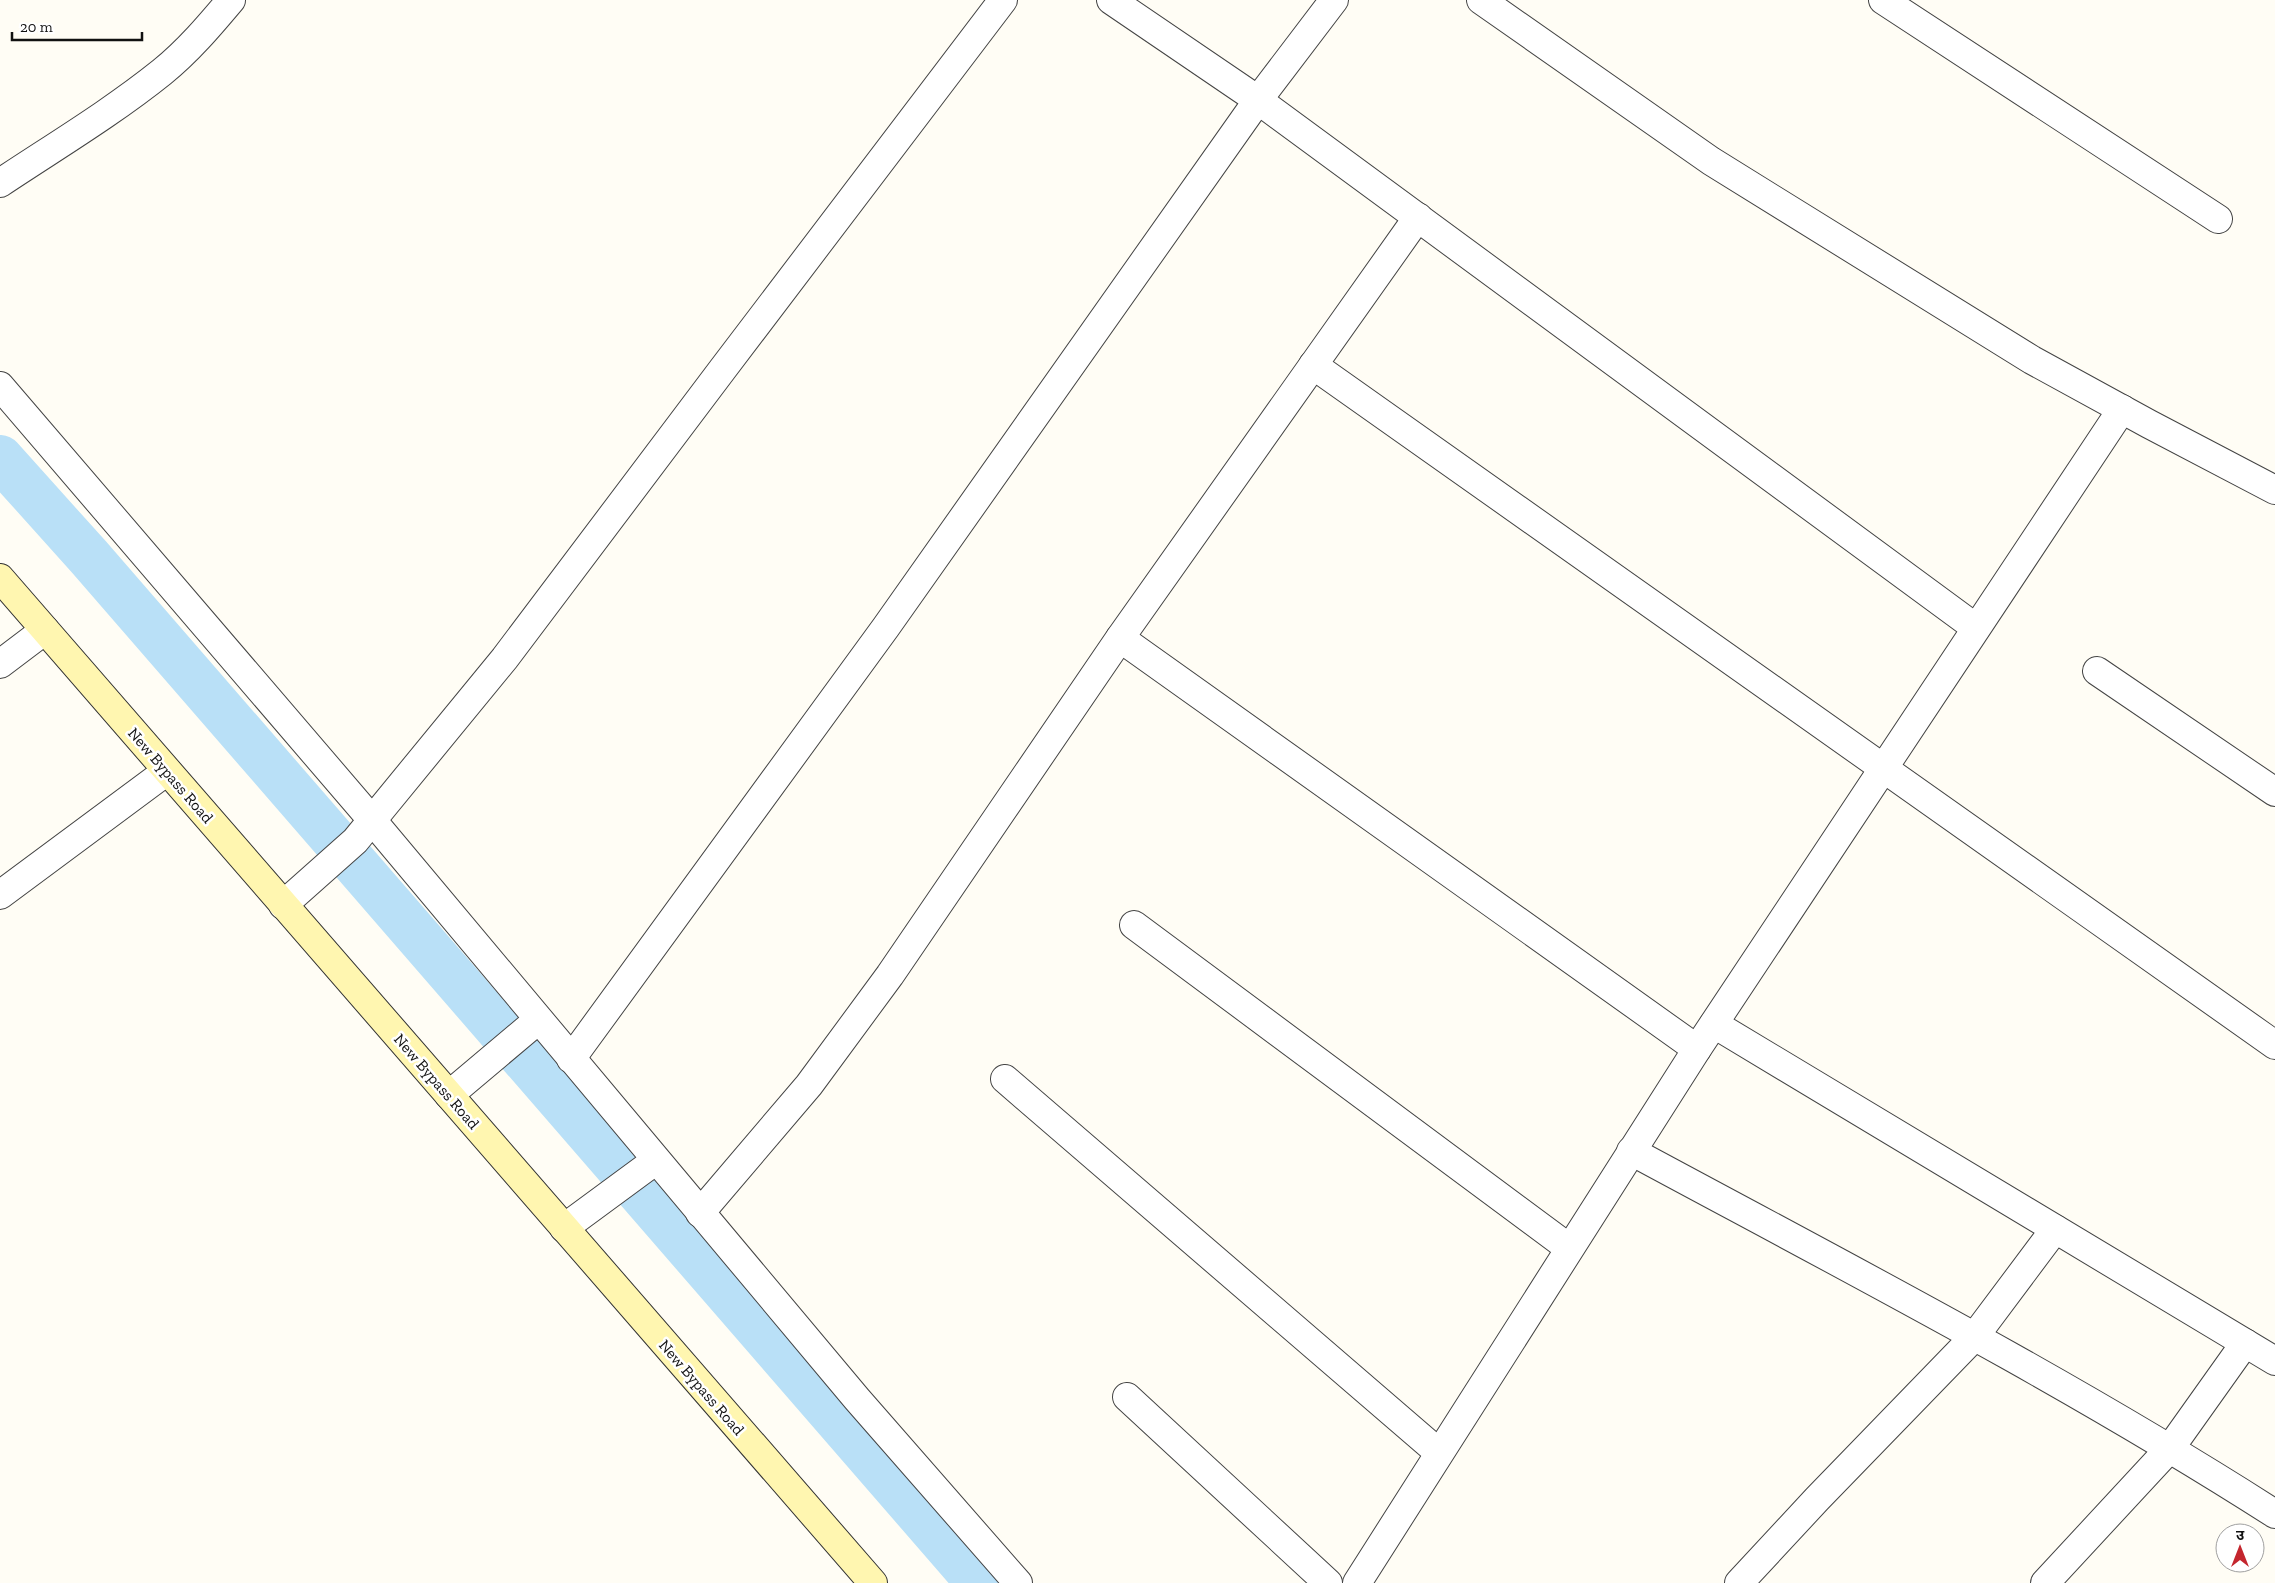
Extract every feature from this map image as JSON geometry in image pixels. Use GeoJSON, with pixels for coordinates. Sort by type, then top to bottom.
{"type":"FeatureCollection","features":[{"type":"Feature","properties":{"kind":"main road","name":"New Bypass Road"},"geometry":{"type":"LineString","coordinates":[[0,578],[873,1583]]}},
{"type":"Feature","properties":{"kind":"street"},"geometry":{"type":"LineString","coordinates":[[0,183],[163,71],[204,31],[231,0]]}},
{"type":"Feature","properties":{"kind":"street"},"geometry":{"type":"LineString","coordinates":[[284,905],[355,841],[505,658],[1003,0]]}},
{"type":"Feature","properties":{"kind":"street"},"geometry":{"type":"LineString","coordinates":[[1111,0],[1258,100],[1976,628]]}},
{"type":"Feature","properties":{"kind":"street"},"geometry":{"type":"LineString","coordinates":[[571,1059],[886,627],[1258,100],[1334,0]]}},
{"type":"Feature","properties":{"kind":"street"},"geometry":{"type":"LineString","coordinates":[[1481,0],[1711,162],[2032,360],[2275,490]]}},
{"type":"Feature","properties":{"kind":"street"},"geometry":{"type":"LineString","coordinates":[[1883,0],[2218,219]]}},
{"type":"Feature","properties":{"kind":"street"},"geometry":{"type":"LineString","coordinates":[[700,1213],[821,1070],[890,975],[1120,638],[1418,217]]}},
{"type":"Feature","properties":{"kind":"street"},"geometry":{"type":"LineString","coordinates":[[1313,365],[2275,1045]]}},
{"type":"Feature","properties":{"kind":"street"},"geometry":{"type":"LineString","coordinates":[[0,386],[372,820],[528,1029],[571,1059],[646,1167],[700,1213],[857,1399],[1018,1583]]}},
{"type":"Feature","properties":{"kind":"street"},"geometry":{"type":"LineString","coordinates":[[1357,1583],[1438,1452],[1697,1049],[2122,409]]}},
{"type":"Feature","properties":{"kind":"street"},"geometry":{"type":"LineString","coordinates":[[0,664],[45,630]]}},
{"type":"Feature","properties":{"kind":"street"},"geometry":{"type":"LineString","coordinates":[[1120,638],[1697,1049]]}},
{"type":"Feature","properties":{"kind":"street"},"geometry":{"type":"LineString","coordinates":[[2097,672],[2275,792]]}},
{"type":"Feature","properties":{"kind":"street"},"geometry":{"type":"LineString","coordinates":[[0,895],[167,771]]}},
{"type":"Feature","properties":{"kind":"street"},"geometry":{"type":"LineString","coordinates":[[1134,925],[1569,1248]]}},
{"type":"Feature","properties":{"kind":"street"},"geometry":{"type":"LineString","coordinates":[[1714,1024],[2275,1361]]}},
{"type":"Feature","properties":{"kind":"street"},"geometry":{"type":"LineString","coordinates":[[449,1095],[528,1029]]}},
{"type":"Feature","properties":{"kind":"street"},"geometry":{"type":"LineString","coordinates":[[1004,1079],[1438,1452]]}},
{"type":"Feature","properties":{"kind":"street"},"geometry":{"type":"LineString","coordinates":[[1631,1151],[1975,1336],[2171,1447],[2275,1514]]}},
{"type":"Feature","properties":{"kind":"street"},"geometry":{"type":"LineString","coordinates":[[564,1228],[646,1167]]}},
{"type":"Feature","properties":{"kind":"street"},"geometry":{"type":"LineString","coordinates":[[1739,1583],[1817,1499],[1975,1336],[2055,1229]]}},
{"type":"Feature","properties":{"kind":"street"},"geometry":{"type":"LineString","coordinates":[[2045,1583],[2171,1447],[2245,1343]]}},
{"type":"Feature","properties":{"kind":"street"},"geometry":{"type":"LineString","coordinates":[[1127,1397],[1328,1583]]}},
{"type":"Feature","properties":{"kind":"waterway"},"geometry":{"type":"LineString","coordinates":[[0,458],[89,557],[979,1583]]}}]}
